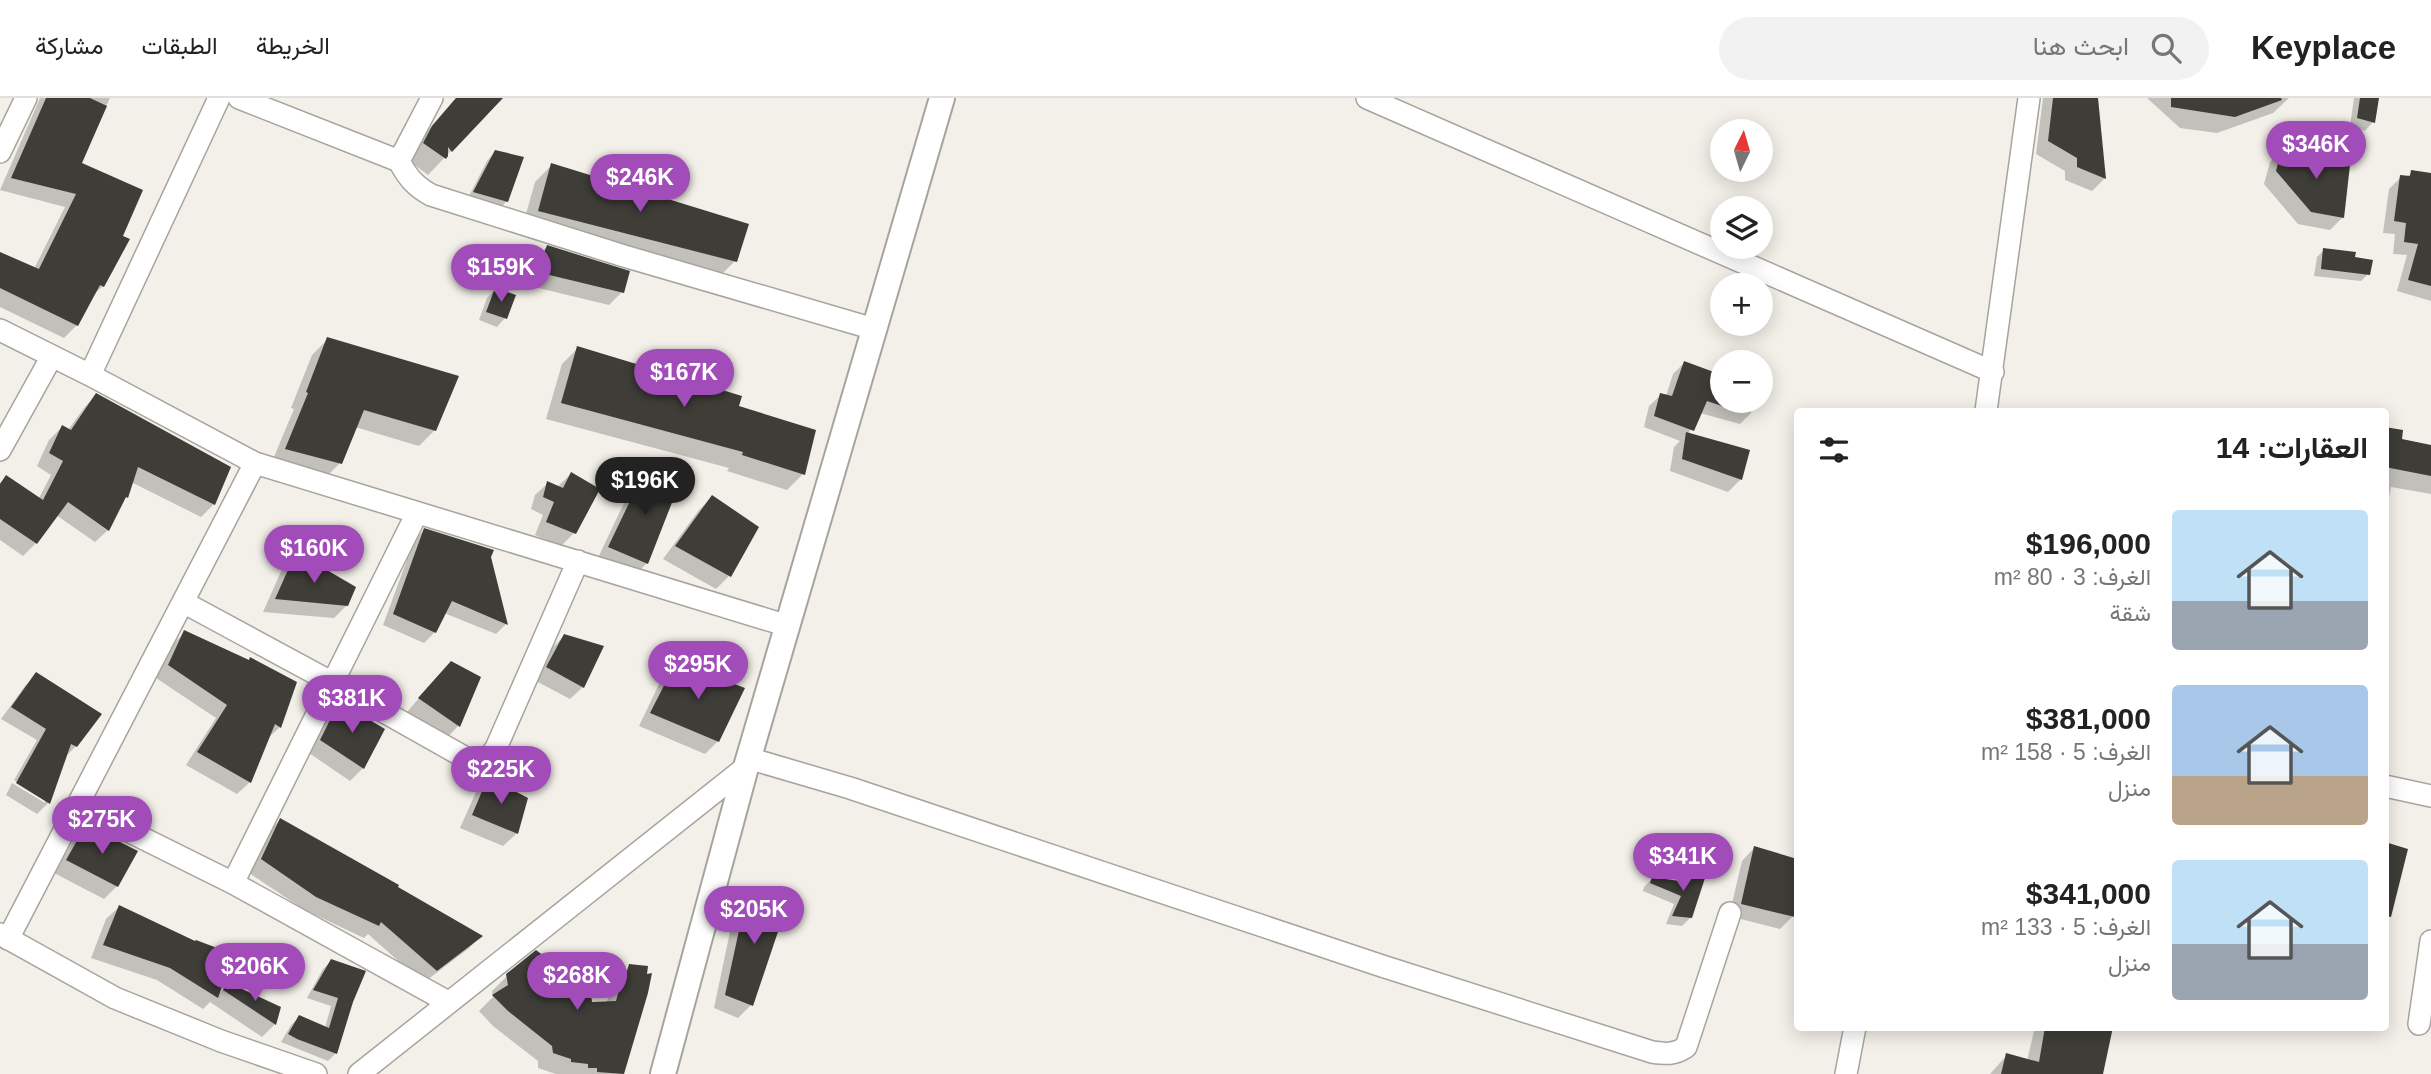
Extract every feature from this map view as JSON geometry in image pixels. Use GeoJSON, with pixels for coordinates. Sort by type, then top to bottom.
{"type":"FeatureCollection","features":[{"type":"Feature","properties":{"kind":"street"},"geometry":{"type":"LineString","coordinates":[[0,152],[26,98]]}},
{"type":"Feature","properties":{"kind":"street"},"geometry":{"type":"LineString","coordinates":[[90,374],[219,98]]}},
{"type":"Feature","properties":{"kind":"street"},"geometry":{"type":"LineString","coordinates":[[239,98],[342,141],[400,161],[408,178],[431,195],[624,256],[874,329]]}},
{"type":"Feature","properties":{"kind":"street"},"geometry":{"type":"LineString","coordinates":[[400,161],[432,98]]}},
{"type":"Feature","properties":{"kind":"street"},"geometry":{"type":"LineString","coordinates":[[663,1074],[747,763],[942,98]]}},
{"type":"Feature","properties":{"kind":"street"},"geometry":{"type":"LineString","coordinates":[[1367,98],[1993,372]]}},
{"type":"Feature","properties":{"kind":"street"},"geometry":{"type":"LineString","coordinates":[[1987,408],[2029,98]]}},
{"type":"Feature","properties":{"kind":"street"},"geometry":{"type":"LineString","coordinates":[[0,330],[90,374],[255,463],[789,626]]}},
{"type":"Feature","properties":{"kind":"street"},"geometry":{"type":"LineString","coordinates":[[0,450],[52,356]]}},
{"type":"Feature","properties":{"kind":"street"},"geometry":{"type":"LineString","coordinates":[[255,463],[78,806],[4,936],[115,998],[221,1041],[316,1074]]}},
{"type":"Feature","properties":{"kind":"street"},"geometry":{"type":"LineString","coordinates":[[233,883],[417,513]]}},
{"type":"Feature","properties":{"kind":"street"},"geometry":{"type":"LineString","coordinates":[[183,602],[464,757],[476,763],[483,763],[496,748],[578,561]]}},
{"type":"Feature","properties":{"kind":"street"},"geometry":{"type":"LineString","coordinates":[[747,763],[850,788],[1382,966],[1652,1052],[1669,1055],[1686,1047],[1730,913]]}},
{"type":"Feature","properties":{"kind":"street"},"geometry":{"type":"LineString","coordinates":[[359,1074],[747,763]]}},
{"type":"Feature","properties":{"kind":"street"},"geometry":{"type":"LineString","coordinates":[[2389,787],[2431,796]]}},
{"type":"Feature","properties":{"kind":"street"},"geometry":{"type":"LineString","coordinates":[[78,806],[233,883],[448,1002]]}},
{"type":"Feature","properties":{"kind":"street"},"geometry":{"type":"LineString","coordinates":[[2419,1024],[2431,941]]}},
{"type":"Feature","properties":{"kind":"street"},"geometry":{"type":"LineString","coordinates":[[1846,1074],[1855,1031]]}},
{"type":"Feature","properties":{"kind":"building"},"geometry":{"type":"Polygon","coordinates":[[[46,98],[90,98],[107,106],[82,163],[143,190],[123,236],[130,239],[104,287],[100,285],[78,326],[0,288],[0,252],[39,269],[76,194],[11,178],[46,98]]]}},
{"type":"Feature","properties":{"kind":"building"},"geometry":{"type":"Polygon","coordinates":[[[456,98],[503,98],[452,152],[448,147],[446,159],[423,143],[432,126],[456,98]]]}},
{"type":"Feature","properties":{"kind":"building"},"geometry":{"type":"Polygon","coordinates":[[[2053,98],[2098,98],[2106,179],[2077,167],[2077,158],[2048,141],[2053,98]]]}},
{"type":"Feature","properties":{"kind":"building"},"geometry":{"type":"Polygon","coordinates":[[[2171,98],[2282,100],[2235,117],[2171,107],[2171,98]]]}},
{"type":"Feature","properties":{"kind":"building"},"geometry":{"type":"Polygon","coordinates":[[[2360,98],[2379,98],[2375,123],[2357,118],[2360,98]]]}},
{"type":"Feature","properties":{"kind":"building"},"geometry":{"type":"Polygon","coordinates":[[[2282,148],[2324,156],[2350,165],[2344,218],[2311,212],[2276,171],[2282,148]]]}},
{"type":"Feature","properties":{"kind":"building"},"geometry":{"type":"Polygon","coordinates":[[[495,150],[524,157],[508,202],[473,192],[495,150]]]}},
{"type":"Feature","properties":{"kind":"building"},"geometry":{"type":"Polygon","coordinates":[[[551,163],[749,224],[737,262],[538,211],[551,163]]]}},
{"type":"Feature","properties":{"kind":"building"},"geometry":{"type":"Polygon","coordinates":[[[2411,170],[2431,173],[2431,286],[2408,280],[2418,244],[2404,242],[2406,223],[2394,221],[2400,175],[2410,176],[2411,170]]]}},
{"type":"Feature","properties":{"kind":"building"},"geometry":{"type":"Polygon","coordinates":[[[547,245],[630,271],[624,293],[537,272],[547,245]]]}},
{"type":"Feature","properties":{"kind":"building"},"geometry":{"type":"Polygon","coordinates":[[[2323,248],[2356,252],[2355,257],[2373,260],[2370,275],[2321,269],[2323,248]]]}},
{"type":"Feature","properties":{"kind":"building"},"geometry":{"type":"Polygon","coordinates":[[[495,288],[516,295],[507,319],[486,312],[495,288]]]}},
{"type":"Feature","properties":{"kind":"building"},"geometry":{"type":"Polygon","coordinates":[[[327,337],[459,376],[436,431],[364,410],[342,464],[285,449],[327,337]]]}},
{"type":"Feature","properties":{"kind":"building"},"geometry":{"type":"Polygon","coordinates":[[[577,346],[742,396],[739,406],[816,430],[805,475],[742,455],[743,452],[561,403],[577,346]]]}},
{"type":"Feature","properties":{"kind":"building"},"geometry":{"type":"Polygon","coordinates":[[[1684,361],[1710,371],[1710,402],[1707,401],[1694,431],[1654,416],[1660,393],[1672,396],[1684,361]]]}},
{"type":"Feature","properties":{"kind":"building"},"geometry":{"type":"Polygon","coordinates":[[[96,393],[231,467],[215,505],[138,467],[128,498],[126,497],[109,531],[68,502],[37,544],[0,519],[0,484],[6,475],[43,500],[63,461],[49,453],[62,425],[71,430],[96,393]]]}},
{"type":"Feature","properties":{"kind":"building"},"geometry":{"type":"Polygon","coordinates":[[[2389,428],[2403,430],[2402,439],[2431,445],[2431,476],[2389,468],[2389,428]]]}},
{"type":"Feature","properties":{"kind":"building"},"geometry":{"type":"Polygon","coordinates":[[[1686,432],[1750,450],[1742,480],[1682,459],[1686,432]]]}},
{"type":"Feature","properties":{"kind":"building"},"geometry":{"type":"Polygon","coordinates":[[[571,472],[600,489],[576,534],[546,522],[554,502],[543,497],[547,481],[563,488],[571,472]]]}},
{"type":"Feature","properties":{"kind":"building"},"geometry":{"type":"Polygon","coordinates":[[[644,472],[680,482],[648,564],[608,547],[644,472]]]}},
{"type":"Feature","properties":{"kind":"building"},"geometry":{"type":"Polygon","coordinates":[[[712,495],[759,527],[731,577],[675,546],[712,495]]]}},
{"type":"Feature","properties":{"kind":"building"},"geometry":{"type":"Polygon","coordinates":[[[424,528],[494,550],[491,557],[508,625],[452,601],[436,633],[393,614],[424,528]]]}},
{"type":"Feature","properties":{"kind":"building"},"geometry":{"type":"Polygon","coordinates":[[[296,552],[356,587],[348,606],[275,599],[296,552]]]}},
{"type":"Feature","properties":{"kind":"building"},"geometry":{"type":"Polygon","coordinates":[[[184,630],[249,660],[250,657],[297,682],[281,728],[275,724],[251,783],[197,752],[227,705],[168,665],[184,630]]]}},
{"type":"Feature","properties":{"kind":"building"},"geometry":{"type":"Polygon","coordinates":[[[564,634],[604,646],[584,688],[546,667],[564,634]]]}},
{"type":"Feature","properties":{"kind":"building"},"geometry":{"type":"Polygon","coordinates":[[[451,661],[481,677],[460,727],[418,698],[451,661]]]}},
{"type":"Feature","properties":{"kind":"building"},"geometry":{"type":"Polygon","coordinates":[[[676,662],[745,688],[719,742],[650,713],[676,662]]]}},
{"type":"Feature","properties":{"kind":"building"},"geometry":{"type":"Polygon","coordinates":[[[36,672],[102,714],[77,747],[71,744],[50,804],[16,783],[46,729],[11,707],[36,672]]]}},
{"type":"Feature","properties":{"kind":"building"},"geometry":{"type":"Polygon","coordinates":[[[339,702],[385,729],[364,769],[320,740],[339,702]]]}},
{"type":"Feature","properties":{"kind":"building"},"geometry":{"type":"Polygon","coordinates":[[[488,777],[528,798],[518,834],[472,815],[488,777]]]}},
{"type":"Feature","properties":{"kind":"building"},"geometry":{"type":"Polygon","coordinates":[[[280,818],[483,936],[437,971],[381,922],[379,926],[316,897],[261,859],[280,818]]]}},
{"type":"Feature","properties":{"kind":"building"},"geometry":{"type":"Polygon","coordinates":[[[86,825],[138,851],[118,887],[66,860],[86,825]]]}},
{"type":"Feature","properties":{"kind":"building"},"geometry":{"type":"Polygon","coordinates":[[[2389,843],[2408,849],[2389,917],[2389,843]]]}},
{"type":"Feature","properties":{"kind":"building"},"geometry":{"type":"Polygon","coordinates":[[[1754,846],[1794,858],[1794,917],[1741,904],[1754,846]]]}},
{"type":"Feature","properties":{"kind":"building"},"geometry":{"type":"Polygon","coordinates":[[[1690,874],[1705,878],[1692,918],[1672,916],[1681,896],[1650,883],[1652,877],[1686,882],[1690,874]]]}},
{"type":"Feature","properties":{"kind":"building"},"geometry":{"type":"Polygon","coordinates":[[[748,889],[787,905],[753,1006],[725,995],[748,889]]]}},
{"type":"Feature","properties":{"kind":"building"},"geometry":{"type":"Polygon","coordinates":[[[119,905],[195,941],[225,951],[215,977],[224,981],[218,998],[170,968],[103,945],[119,905]]]}},
{"type":"Feature","properties":{"kind":"building"},"geometry":{"type":"Polygon","coordinates":[[[536,950],[591,994],[592,1002],[616,1001],[629,964],[648,966],[647,974],[652,973],[648,993],[624,1074],[597,1072],[597,1068],[588,1068],[588,1064],[571,1062],[571,1059],[553,1053],[552,1046],[492,995],[508,985],[506,974],[536,950]]]}},
{"type":"Feature","properties":{"kind":"building"},"geometry":{"type":"Polygon","coordinates":[[[331,959],[366,971],[337,1054],[288,1034],[299,1015],[329,1028],[338,998],[313,990],[331,959]]]}},
{"type":"Feature","properties":{"kind":"building"},"geometry":{"type":"Polygon","coordinates":[[[227,982],[281,1007],[276,1025],[223,990],[227,982]]]}},
{"type":"Feature","properties":{"kind":"building"},"geometry":{"type":"Polygon","coordinates":[[[2044,1031],[2112,1031],[2103,1074],[2001,1074],[2006,1053],[2039,1062],[2044,1031]]]}}]}
